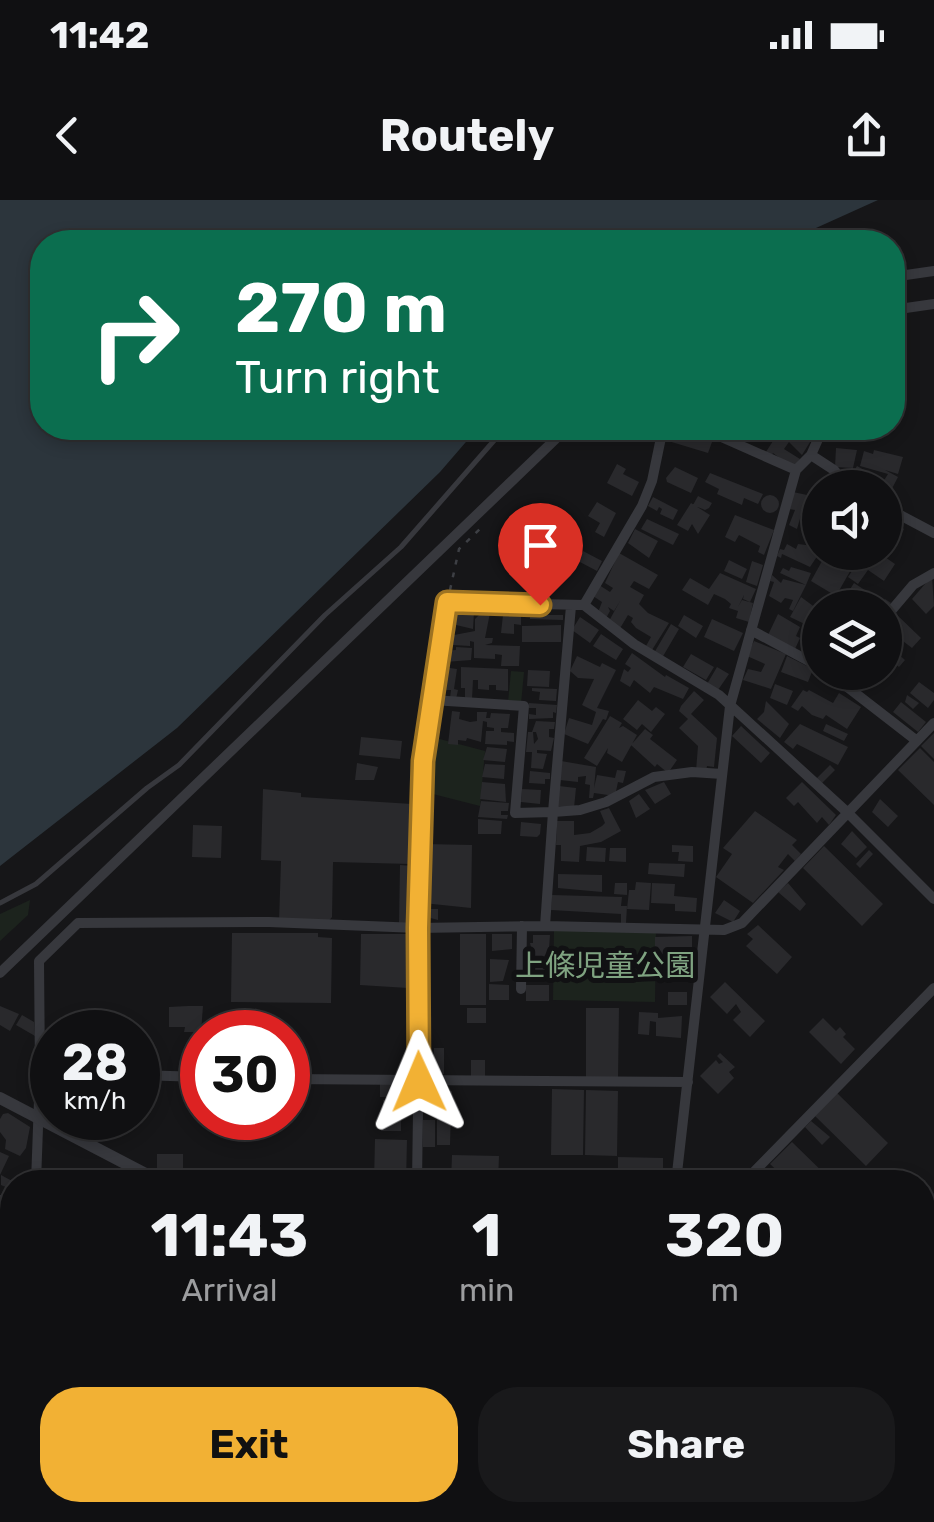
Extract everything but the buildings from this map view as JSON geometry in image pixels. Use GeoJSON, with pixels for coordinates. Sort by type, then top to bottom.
{"type":"FeatureCollection","features":[{"type":"Feature","properties":{"kind":"street"},"geometry":{"type":"LineString","coordinates":[[905,275],[934,271]]}},
{"type":"Feature","properties":{"kind":"street"},"geometry":{"type":"LineString","coordinates":[[905,308],[934,304]]}},
{"type":"Feature","properties":{"kind":"street"},"geometry":{"type":"LineString","coordinates":[[0,974],[555,440]]}},
{"type":"Feature","properties":{"kind":"street"},"geometry":{"type":"LineString","coordinates":[[584,605],[642,506],[661,440]]}},
{"type":"Feature","properties":{"kind":"street"},"geometry":{"type":"LineString","coordinates":[[728,440],[796,470]]}},
{"type":"Feature","properties":{"kind":"street"},"geometry":{"type":"LineString","coordinates":[[677,1170],[730,706],[796,470],[811,455],[818,440]]}},
{"type":"Feature","properties":{"kind":"street"},"geometry":{"type":"LineString","coordinates":[[811,455],[834,470]]}},
{"type":"Feature","properties":{"kind":"street"},"geometry":{"type":"LineString","coordinates":[[902,516],[934,533]]}},
{"type":"Feature","properties":{"kind":"street"},"geometry":{"type":"LineString","coordinates":[[902,598],[913,585],[934,572]]}},
{"type":"Feature","properties":{"kind":"street"},"geometry":{"type":"LineString","coordinates":[[417,1170],[423,761],[447,602],[584,605],[634,644],[719,695],[848,812],[934,899]]}},
{"type":"Feature","properties":{"kind":"street"},"geometry":{"type":"LineString","coordinates":[[545,926],[571,606]]}},
{"type":"Feature","properties":{"kind":"street"},"geometry":{"type":"LineString","coordinates":[[751,630],[802,657]]}},
{"type":"Feature","properties":{"kind":"street"},"geometry":{"type":"LineString","coordinates":[[854,690],[917,741]]}},
{"type":"Feature","properties":{"kind":"street"},"geometry":{"type":"LineString","coordinates":[[432,700],[524,700],[515,812],[580,810],[606,802],[654,777],[692,772],[722,774]]}},
{"type":"Feature","properties":{"kind":"street"},"geometry":{"type":"LineString","coordinates":[[42,1010],[39,960],[78,923],[269,922],[418,928],[724,930],[742,923],[934,723]]}},
{"type":"Feature","properties":{"kind":"street"},"geometry":{"type":"LineString","coordinates":[[521,989],[522,926]]}},
{"type":"Feature","properties":{"kind":"street"},"geometry":{"type":"LineString","coordinates":[[756,1170],[934,988]]}},
{"type":"Feature","properties":{"kind":"street"},"geometry":{"type":"LineString","coordinates":[[310,1080],[688,1082]]}},
{"type":"Feature","properties":{"kind":"street"},"geometry":{"type":"LineString","coordinates":[[0,1098],[30,1112]]}},
{"type":"Feature","properties":{"kind":"street"},"geometry":{"type":"LineString","coordinates":[[36,1170],[37,1140]]}},
{"type":"Feature","properties":{"kind":"street"},"geometry":{"type":"LineString","coordinates":[[83,1140],[139,1170]]}},
{"type":"Feature","properties":{"kind":"lane"},"geometry":{"type":"LineString","coordinates":[[0,903],[36,884],[179,765],[326,616],[401,547],[495,440]]}},
{"type":"Feature","properties":{"kind":"path"},"geometry":{"type":"LineString","coordinates":[[447,602],[459,550],[484,524]]}},
{"type":"Feature","properties":{"kind":"green space"},"geometry":{"type":"Polygon","coordinates":[[[511,671],[524,672],[521,704],[508,702],[511,671]]]}},
{"type":"Feature","properties":{"kind":"green space"},"geometry":{"type":"Polygon","coordinates":[[[432,737],[485,751],[480,806],[425,792],[432,737]]]}},
{"type":"Feature","properties":{"kind":"green space"},"geometry":{"type":"Polygon","coordinates":[[[30,900],[28,915],[0,941],[0,914],[30,900]]]}},
{"type":"Feature","properties":{"kind":"green space","name":"上條児童公園"},"geometry":{"type":"Polygon","coordinates":[[[554,929],[656,931],[655,1002],[553,1000],[554,929]]]}},
{"type":"Feature","properties":{"kind":"shaded area"},"geometry":{"type":"Polygon","coordinates":[[[0,200],[878,200],[812,230],[30,230],[30,440],[468,440],[440,472],[177,728],[0,866],[0,200]]]}},
{"type":"Feature","properties":{"kind":"route"},"geometry":{"type":"LineString","coordinates":[[419,1082],[423,761],[447,602],[540,605]]}}]}
